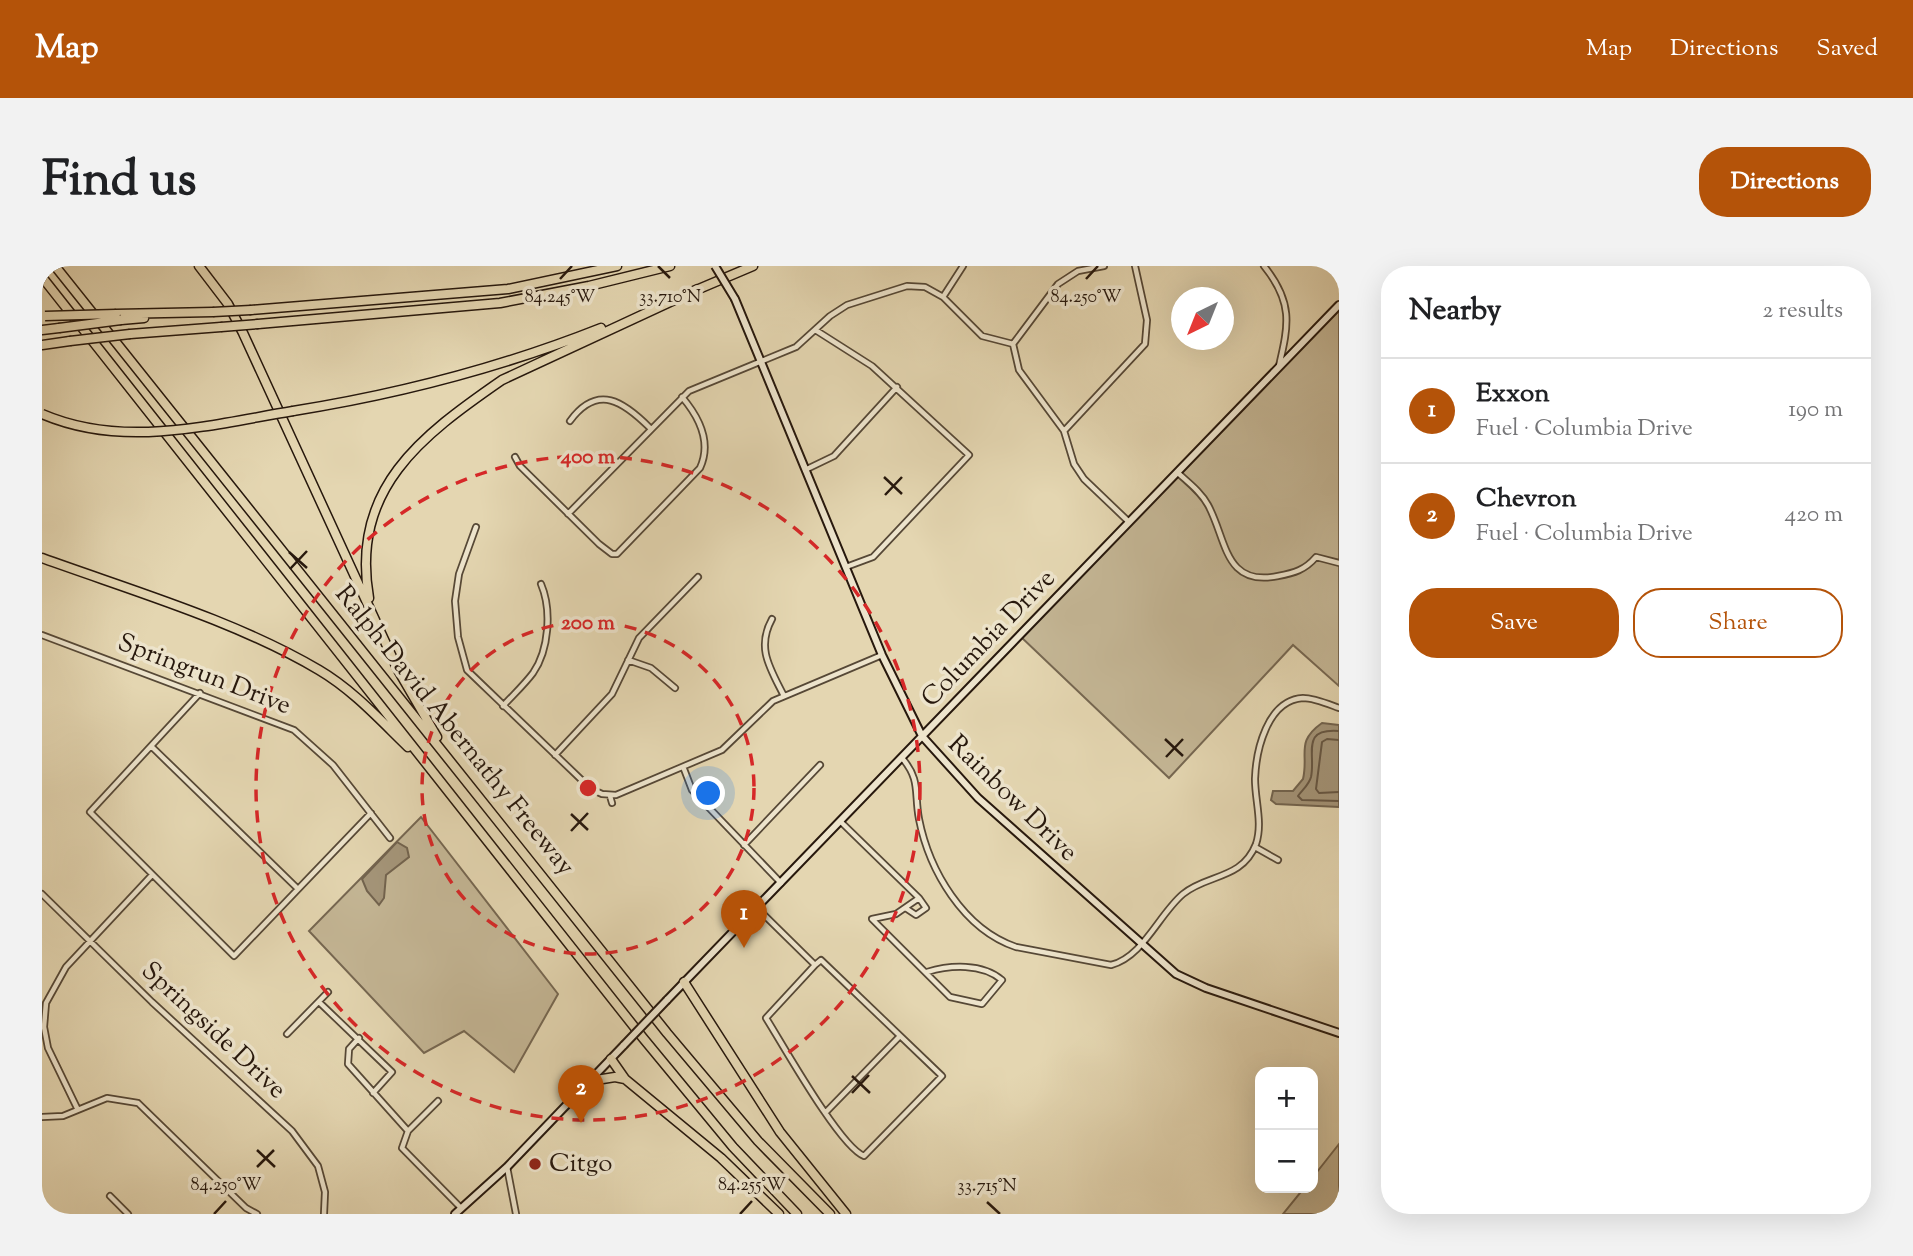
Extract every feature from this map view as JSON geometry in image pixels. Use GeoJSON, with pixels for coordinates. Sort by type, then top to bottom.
{"type":"FeatureCollection","features":[{"type":"Feature","properties":{"kind":"highway","name":"Ralph David Abernathy Freeway"},"geometry":{"type":"LineString","coordinates":[[55,266],[722,1100],[830,1214]]}},
{"type":"Feature","properties":{"kind":"highway"},"geometry":{"type":"LineString","coordinates":[[200,266],[228,304],[243,333],[416,704],[516,843]]}},
{"type":"Feature","properties":{"kind":"highway"},"geometry":{"type":"LineString","coordinates":[[44,316],[119,317],[251,310],[508,289],[617,266]]}},
{"type":"Feature","properties":{"kind":"highway"},"geometry":{"type":"LineString","coordinates":[[42,345],[130,334],[500,303],[589,286],[670,266]]}},
{"type":"Feature","properties":{"kind":"highway"},"geometry":{"type":"LineString","coordinates":[[42,414],[95,430],[141,433],[393,394],[500,366],[753,266]]}},
{"type":"Feature","properties":{"kind":"highway"},"geometry":{"type":"LineString","coordinates":[[42,277],[86,333]]}},
{"type":"Feature","properties":{"kind":"highway"},"geometry":{"type":"LineString","coordinates":[[42,285],[86,333]]}},
{"type":"Feature","properties":{"kind":"highway"},"geometry":{"type":"LineString","coordinates":[[376,621],[366,579],[366,535],[383,488],[408,457],[473,400],[502,380],[698,289]]}},
{"type":"Feature","properties":{"kind":"highway"},"geometry":{"type":"LineString","coordinates":[[42,330],[119,317]]}},
{"type":"Feature","properties":{"kind":"highway","name":"Ralph David Abernathy Freeway"},"geometry":{"type":"LineString","coordinates":[[86,333],[702,1111],[797,1214]]}},
{"type":"Feature","properties":{"kind":"highway"},"geometry":{"type":"LineString","coordinates":[[42,558],[191,613],[283,651],[320,670],[366,705],[431,769]]}},
{"type":"Feature","properties":{"kind":"highway"},"geometry":{"type":"LineString","coordinates":[[684,982],[780,1132],[846,1214]]}},
{"type":"Feature","properties":{"kind":"highway"},"geometry":{"type":"LineString","coordinates":[[611,1059],[625,1079],[721,1158],[779,1214]]}},
{"type":"Feature","properties":{"kind":"highway"},"geometry":{"type":"LineString","coordinates":[[590,1081],[615,1077],[625,1079]]}},
{"type":"Feature","properties":{"kind":"main road","name":"Rainbow Drive"},"geometry":{"type":"LineString","coordinates":[[715,266],[734,299],[807,469],[882,655],[922,736],[978,798],[1176,974],[1339,1033]]}},
{"type":"Feature","properties":{"kind":"main road","name":"Columbia Drive"},"geometry":{"type":"LineString","coordinates":[[611,1059],[1339,305]]}},
{"type":"Feature","properties":{"kind":"main road"},"geometry":{"type":"LineString","coordinates":[[454,1214],[507,1167],[611,1059]]}},
{"type":"Feature","properties":{"kind":"street"},"geometry":{"type":"LineString","coordinates":[[943,297],[963,266]]}},
{"type":"Feature","properties":{"kind":"street"},"geometry":{"type":"LineString","coordinates":[[1104,266],[1078,271],[1058,284],[1013,344],[1019,370],[1064,431],[1074,464],[1084,479],[1130,522]]}},
{"type":"Feature","properties":{"kind":"street"},"geometry":{"type":"LineString","coordinates":[[1064,431],[1145,344],[1147,320],[1135,266]]}},
{"type":"Feature","properties":{"kind":"street"},"geometry":{"type":"LineString","coordinates":[[1264,266],[1284,297],[1287,308],[1288,329],[1278,368]]}},
{"type":"Feature","properties":{"kind":"street"},"geometry":{"type":"LineString","coordinates":[[568,514],[689,391],[796,347],[817,331],[830,316],[847,305],[907,286],[925,287],[943,297],[982,336],[1013,344]]}},
{"type":"Feature","properties":{"kind":"street"},"geometry":{"type":"LineString","coordinates":[[817,331],[872,366],[969,454],[873,557],[846,567]]}},
{"type":"Feature","properties":{"kind":"street"},"geometry":{"type":"LineString","coordinates":[[807,469],[834,456],[897,387]]}},
{"type":"Feature","properties":{"kind":"street"},"geometry":{"type":"LineString","coordinates":[[515,457],[520,466],[568,514],[612,554],[617,554],[701,468],[706,456],[701,426],[682,397]]}},
{"type":"Feature","properties":{"kind":"street"},"geometry":{"type":"LineString","coordinates":[[570,421],[583,407],[607,399],[619,402],[650,428]]}},
{"type":"Feature","properties":{"kind":"street"},"geometry":{"type":"LineString","coordinates":[[1178,473],[1208,505],[1228,555],[1244,574],[1259,578],[1297,572],[1309,566],[1316,557],[1339,563]]}},
{"type":"Feature","properties":{"kind":"street"},"geometry":{"type":"LineString","coordinates":[[476,527],[459,574],[455,601],[458,637],[467,670],[591,789],[610,796],[684,769],[722,750],[773,701],[882,655]]}},
{"type":"Feature","properties":{"kind":"street"},"geometry":{"type":"LineString","coordinates":[[555,755],[611,694],[639,638],[698,577]]}},
{"type":"Feature","properties":{"kind":"street"},"geometry":{"type":"LineString","coordinates":[[503,706],[528,679],[538,663],[548,626],[547,598],[541,584]]}},
{"type":"Feature","properties":{"kind":"street"},"geometry":{"type":"LineString","coordinates":[[772,619],[764,633],[764,652],[784,695]]}},
{"type":"Feature","properties":{"kind":"street","name":"Springrun Drive"},"geometry":{"type":"LineString","coordinates":[[42,635],[294,730],[333,765],[390,838]]}},
{"type":"Feature","properties":{"kind":"street"},"geometry":{"type":"LineString","coordinates":[[628,660],[651,668],[675,688]]}},
{"type":"Feature","properties":{"kind":"street"},"geometry":{"type":"LineString","coordinates":[[200,693],[90,813],[234,956],[371,813]]}},
{"type":"Feature","properties":{"kind":"street"},"geometry":{"type":"LineString","coordinates":[[902,758],[915,776],[918,816],[930,860],[949,891],[988,934],[1016,947],[1111,965],[1120,963],[1140,944],[1180,896],[1237,869],[1255,847],[1259,818],[1256,767],[1267,724],[1284,705],[1294,700],[1306,698],[1339,708]]}},
{"type":"Feature","properties":{"kind":"street"},"geometry":{"type":"LineString","coordinates":[[152,747],[297,888]]}},
{"type":"Feature","properties":{"kind":"street"},"geometry":{"type":"LineString","coordinates":[[744,845],[820,765]]}},
{"type":"Feature","properties":{"kind":"street"},"geometry":{"type":"LineString","coordinates":[[684,769],[692,790],[782,883]]}},
{"type":"Feature","properties":{"kind":"street"},"geometry":{"type":"LineString","coordinates":[[610,796],[612,803]]}},
{"type":"Feature","properties":{"kind":"street"},"geometry":{"type":"LineString","coordinates":[[841,822],[926,908],[916,915],[907,909]]}},
{"type":"Feature","properties":{"kind":"street"},"geometry":{"type":"LineString","coordinates":[[1255,847],[1278,860]]}},
{"type":"Feature","properties":{"kind":"street"},"geometry":{"type":"LineString","coordinates":[[77,1108],[48,1048],[44,1027],[46,1003],[54,983],[152,875]]}},
{"type":"Feature","properties":{"kind":"street","name":"Springside Drive"},"geometry":{"type":"LineString","coordinates":[[42,894],[309,1150],[318,1166],[325,1192],[324,1214]]}},
{"type":"Feature","properties":{"kind":"street"},"geometry":{"type":"LineString","coordinates":[[919,898],[907,909],[872,919],[906,956],[927,972],[935,984],[950,997],[982,1004],[1002,980],[963,966],[949,966],[927,972]]}},
{"type":"Feature","properties":{"kind":"street"},"geometry":{"type":"LineString","coordinates":[[757,908],[816,965]]}},
{"type":"Feature","properties":{"kind":"street"},"geometry":{"type":"LineString","coordinates":[[821,960],[900,1035],[942,1076],[867,1155],[861,1156],[855,1152],[826,1112],[766,1018],[821,960]]}},
{"type":"Feature","properties":{"kind":"street"},"geometry":{"type":"LineString","coordinates":[[287,1034],[328,992]]}},
{"type":"Feature","properties":{"kind":"street"},"geometry":{"type":"LineString","coordinates":[[319,1002],[393,1072],[373,1093]]}},
{"type":"Feature","properties":{"kind":"street"},"geometry":{"type":"LineString","coordinates":[[826,1112],[900,1035]]}},
{"type":"Feature","properties":{"kind":"street"},"geometry":{"type":"LineString","coordinates":[[359,1038],[349,1049],[348,1064],[408,1131]]}},
{"type":"Feature","properties":{"kind":"street"},"geometry":{"type":"LineString","coordinates":[[42,1117],[63,1116],[77,1108],[107,1098],[138,1102],[246,1208],[257,1214]]}},
{"type":"Feature","properties":{"kind":"street"},"geometry":{"type":"LineString","coordinates":[[438,1101],[408,1131],[401,1148],[461,1208]]}},
{"type":"Feature","properties":{"kind":"street"},"geometry":{"type":"LineString","coordinates":[[507,1167],[516,1214]]}},
{"type":"Feature","properties":{"kind":"street"},"geometry":{"type":"LineString","coordinates":[[110,1196],[128,1214]]}},
{"type":"Feature","properties":{"kind":"shaded area"},"geometry":{"type":"Polygon","coordinates":[[[1339,306],[1339,686],[1293,645],[1169,778],[1020,636],[1339,306]]]}},
{"type":"Feature","properties":{"kind":"shaded area"},"geometry":{"type":"Polygon","coordinates":[[[421,817],[558,994],[514,1072],[464,1031],[424,1053],[309,931],[421,817]]]}},
{"type":"Feature","properties":{"kind":"shaded area"},"geometry":{"type":"Polygon","coordinates":[[[1339,1144],[1339,1214],[1283,1214],[1300,1193],[1318,1193],[1318,1171],[1339,1144]]]}},
{"type":"Feature","properties":{"kind":"water"},"geometry":{"type":"Polygon","coordinates":[[[1322,723],[1339,725],[1339,807],[1276,804],[1271,800],[1273,791],[1293,791],[1303,779],[1308,736],[1322,723]]]}},
{"type":"Feature","properties":{"kind":"water"},"geometry":{"type":"Polygon","coordinates":[[[397,842],[407,848],[409,857],[386,875],[384,898],[379,905],[367,891],[362,879],[397,842]]]}},
{"type":"Feature","properties":{"kind":"place","name":"Exxon"},"geometry":{"type":"Point","coordinates":[744,948]}},
{"type":"Feature","properties":{"kind":"place","name":"Chevron"},"geometry":{"type":"Point","coordinates":[581,1123]}},
{"type":"Feature","properties":{"kind":"place","name":"Citgo"},"geometry":{"type":"Point","coordinates":[535,1164]}}]}
